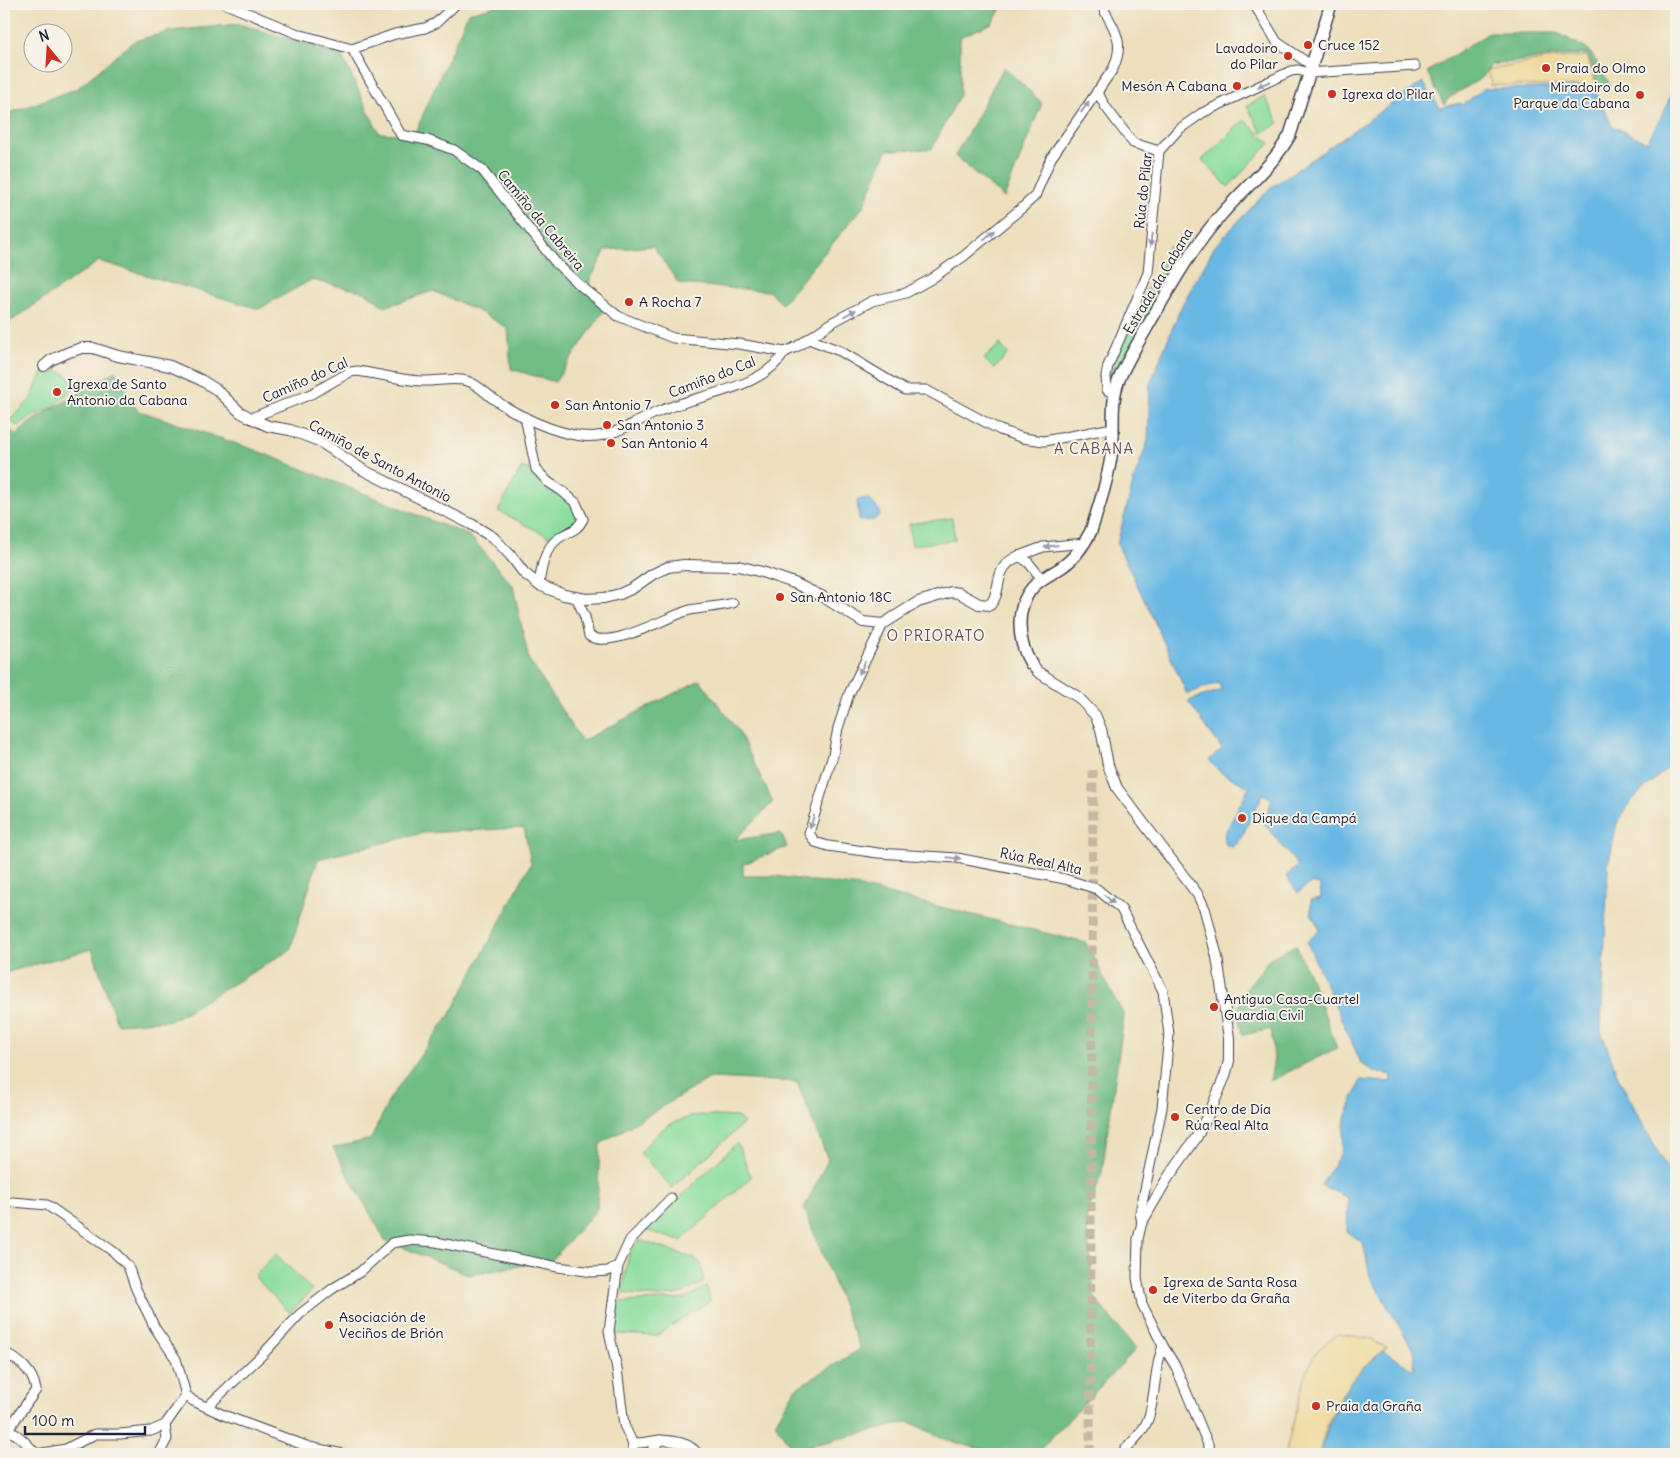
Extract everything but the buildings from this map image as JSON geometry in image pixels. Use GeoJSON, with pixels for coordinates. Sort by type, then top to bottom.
{"type":"FeatureCollection","features":[{"type":"Feature","properties":{"kind":"main road","name":"Estrada da Cabana"},"geometry":{"type":"LineString","coordinates":[[1031,664],[1021,638],[1019,622],[1022,609],[1028,594],[1042,579],[1066,564],[1085,543],[1094,523],[1110,461],[1117,383],[1128,360],[1186,260],[1223,212],[1271,164],[1290,135],[1331,4]]}},
{"type":"Feature","properties":{"kind":"street"},"geometry":{"type":"LineString","coordinates":[[226,4],[298,34],[352,49],[395,34],[425,28],[436,23],[456,4]]}},
{"type":"Feature","properties":{"kind":"street"},"geometry":{"type":"LineString","coordinates":[[785,352],[831,323],[872,301],[906,294],[931,279],[964,256],[1035,196],[1051,158],[1113,69],[1119,55],[1120,46],[1117,36],[1101,4]]}},
{"type":"Feature","properties":{"kind":"street"},"geometry":{"type":"LineString","coordinates":[[1254,4],[1276,42],[1310,69]]}},
{"type":"Feature","properties":{"kind":"street","name":"Camiño da Cabreira"},"geometry":{"type":"LineString","coordinates":[[352,49],[401,135],[427,140],[454,150],[482,170],[556,264],[618,316],[673,338],[739,344],[785,352]]}},
{"type":"Feature","properties":{"kind":"street","name":"Rúa do Pilar"},"geometry":{"type":"LineString","coordinates":[[1115,395],[1107,390],[1106,376],[1108,366],[1148,273],[1159,151],[1178,130],[1202,113],[1291,71],[1415,66]]}},
{"type":"Feature","properties":{"kind":"street"},"geometry":{"type":"LineString","coordinates":[[1097,91],[1105,106],[1133,143],[1159,151]]}},
{"type":"Feature","properties":{"kind":"street"},"geometry":{"type":"LineString","coordinates":[[808,339],[840,351],[905,390],[926,390],[1000,430],[1023,438],[1044,441],[1113,428]]}},
{"type":"Feature","properties":{"kind":"street","name":"Camiño de Santo Antonio"},"geometry":{"type":"LineString","coordinates":[[44,366],[51,360],[82,348],[170,366],[201,380],[217,390],[240,412],[268,426],[290,430],[318,441],[363,470],[471,524],[494,538],[524,573],[539,586],[564,595],[604,598],[620,594],[633,588],[653,574],[674,566],[738,566],[794,583],[823,597],[863,622],[883,624]]}},
{"type":"Feature","properties":{"kind":"street","name":"Camiño do Cal"},"geometry":{"type":"LineString","coordinates":[[252,418],[311,394],[350,372],[358,371],[421,381],[455,379],[467,381],[525,417],[563,432],[594,437],[639,422],[661,410],[748,381],[765,372],[782,358],[785,352]]}},
{"type":"Feature","properties":{"kind":"street"},"geometry":{"type":"LineString","coordinates":[[525,417],[536,469],[548,482],[576,503],[583,519],[576,530],[560,537],[552,544],[542,565],[539,586]]}},
{"type":"Feature","properties":{"kind":"street"},"geometry":{"type":"LineString","coordinates":[[883,624],[918,602],[951,592],[959,593],[983,606],[990,605],[996,597],[1000,578],[1008,563],[1019,556],[1043,547],[1085,543]]}},
{"type":"Feature","properties":{"kind":"street"},"geometry":{"type":"LineString","coordinates":[[1019,556],[1028,562],[1042,579]]}},
{"type":"Feature","properties":{"kind":"street"},"geometry":{"type":"LineString","coordinates":[[576,597],[585,617],[589,636],[597,639],[639,632],[690,610],[733,603]]}},
{"type":"Feature","properties":{"kind":"street","name":"Rúa Real Alta"},"geometry":{"type":"LineString","coordinates":[[883,624],[849,694],[809,833],[815,842],[828,846],[878,853],[957,858],[1065,878],[1097,889],[1121,909],[1163,991],[1169,1034],[1162,1108],[1140,1213],[1142,1222],[1138,1239],[1137,1278],[1142,1304],[1176,1367],[1212,1454]]}},
{"type":"Feature","properties":{"kind":"street"},"geometry":{"type":"LineString","coordinates":[[1031,664],[1044,676],[1078,697],[1095,715],[1101,729],[1108,765],[1116,788],[1198,895],[1205,910],[1216,950],[1229,1038],[1227,1070],[1212,1107],[1196,1138],[1167,1179],[1142,1222]]}},
{"type":"Feature","properties":{"kind":"street"},"geometry":{"type":"LineString","coordinates":[[634,1454],[632,1442],[624,1425],[617,1369],[609,1331],[618,1266],[630,1240],[671,1198]]}},
{"type":"Feature","properties":{"kind":"street"},"geometry":{"type":"LineString","coordinates":[[4,1204],[13,1202],[47,1205],[114,1252],[128,1266],[136,1289],[155,1328],[176,1359],[186,1395],[193,1401],[226,1416],[309,1447],[343,1454]]}},
{"type":"Feature","properties":{"kind":"street"},"geometry":{"type":"LineString","coordinates":[[207,1408],[263,1354],[300,1314],[332,1289],[360,1272],[392,1243],[409,1240],[436,1242],[558,1267],[593,1272],[608,1271],[618,1266]]}},
{"type":"Feature","properties":{"kind":"street"},"geometry":{"type":"LineString","coordinates":[[1122,1454],[1140,1432],[1149,1416],[1163,1346]]}},
{"type":"Feature","properties":{"kind":"street"},"geometry":{"type":"LineString","coordinates":[[4,1352],[18,1360],[35,1379],[36,1390],[6,1430],[21,1438],[36,1454],[66,1449],[95,1434],[151,1431],[165,1425],[186,1395]]}},
{"type":"Feature","properties":{"kind":"street"},"geometry":{"type":"LineString","coordinates":[[159,1454],[167,1439],[165,1425]]}},
{"type":"Feature","properties":{"kind":"street"},"geometry":{"type":"LineString","coordinates":[[632,1442],[640,1443],[660,1440],[680,1442],[694,1448],[698,1454]]}},
{"type":"Feature","properties":{"kind":"street"},"geometry":{"type":"LineString","coordinates":[[649,1454],[660,1440]]}},
{"type":"Feature","properties":{"kind":"green space"},"geometry":{"type":"Polygon","coordinates":[[[504,4],[1004,4],[992,23],[960,37],[960,94],[932,149],[887,150],[863,207],[782,304],[768,291],[679,284],[653,246],[606,250],[589,282],[603,312],[555,382],[511,369],[508,328],[478,311],[433,291],[385,307],[365,292],[311,280],[259,309],[99,261],[4,326],[4,115],[78,88],[134,41],[171,31],[239,24],[341,54],[379,133],[414,135],[468,13],[504,4]]]}},
{"type":"Feature","properties":{"kind":"green space"},"geometry":{"type":"Polygon","coordinates":[[[1489,33],[1557,33],[1589,50],[1608,81],[1609,89],[1599,89],[1588,54],[1557,56],[1491,65],[1483,77],[1449,98],[1444,105],[1427,72],[1489,33]]]}},
{"type":"Feature","properties":{"kind":"green space"},"geometry":{"type":"Polygon","coordinates":[[[1004,67],[1042,103],[1004,198],[955,156],[1004,67]]]}},
{"type":"Feature","properties":{"kind":"green space"},"geometry":{"type":"Polygon","coordinates":[[[1264,96],[1279,123],[1262,133],[1247,106],[1264,96]]]}},
{"type":"Feature","properties":{"kind":"green space"},"geometry":{"type":"Polygon","coordinates":[[[1244,120],[1270,143],[1228,187],[1202,160],[1244,120]]]}},
{"type":"Feature","properties":{"kind":"green space"},"geometry":{"type":"Polygon","coordinates":[[[1179,245],[1186,254],[1112,385],[1109,374],[1122,341],[1152,278],[1158,278],[1168,247],[1179,245]]]}},
{"type":"Feature","properties":{"kind":"green space"},"geometry":{"type":"Polygon","coordinates":[[[1000,344],[1008,354],[994,369],[984,359],[1000,344]]]}},
{"type":"Feature","properties":{"kind":"green space"},"geometry":{"type":"Polygon","coordinates":[[[51,366],[70,377],[76,385],[53,408],[33,416],[17,426],[10,420],[29,401],[45,369],[51,366]]]}},
{"type":"Feature","properties":{"kind":"green space"},"geometry":{"type":"Polygon","coordinates":[[[116,371],[137,410],[255,450],[470,536],[513,586],[529,660],[582,741],[700,680],[739,732],[773,802],[735,840],[781,833],[787,847],[743,864],[743,876],[775,876],[860,887],[1086,943],[1124,1016],[1102,1172],[1086,1220],[1095,1299],[1136,1349],[1036,1454],[987,1454],[987,1451],[947,1440],[909,1422],[793,1450],[775,1423],[795,1389],[860,1349],[804,1208],[828,1160],[797,1082],[710,1078],[600,1144],[597,1209],[552,1260],[469,1275],[385,1240],[333,1148],[371,1139],[390,1098],[453,1010],[531,863],[524,828],[423,833],[318,859],[290,950],[172,1020],[117,1024],[92,949],[4,973],[4,424],[16,435],[32,421],[116,371]]]}},
{"type":"Feature","properties":{"kind":"green space"},"geometry":{"type":"Polygon","coordinates":[[[522,467],[537,472],[573,504],[579,516],[577,524],[552,538],[498,511],[522,467]]]}},
{"type":"Feature","properties":{"kind":"green space"},"geometry":{"type":"Polygon","coordinates":[[[952,518],[955,540],[912,545],[909,524],[952,518]]]}},
{"type":"Feature","properties":{"kind":"green space"},"geometry":{"type":"Polygon","coordinates":[[[1296,945],[1337,1048],[1270,1081],[1274,1058],[1271,1029],[1243,1035],[1237,1013],[1243,993],[1270,958],[1296,945]]]}},
{"type":"Feature","properties":{"kind":"green space"},"geometry":{"type":"Polygon","coordinates":[[[700,1115],[737,1117],[744,1123],[672,1188],[640,1153],[659,1132],[672,1123],[700,1115]]]}},
{"type":"Feature","properties":{"kind":"green space"},"geometry":{"type":"Polygon","coordinates":[[[737,1143],[751,1177],[681,1241],[645,1230],[737,1143]]]}},
{"type":"Feature","properties":{"kind":"green space"},"geometry":{"type":"Polygon","coordinates":[[[639,1240],[693,1258],[701,1264],[704,1282],[681,1294],[658,1297],[622,1293],[629,1254],[639,1240]]]}},
{"type":"Feature","properties":{"kind":"green space"},"geometry":{"type":"Polygon","coordinates":[[[276,1254],[312,1290],[290,1313],[254,1276],[276,1254]]]}},
{"type":"Feature","properties":{"kind":"green space"},"geometry":{"type":"Polygon","coordinates":[[[707,1287],[710,1301],[656,1336],[615,1334],[615,1319],[619,1302],[684,1299],[707,1287]]]}},
{"type":"Feature","properties":{"kind":"sand","name":"Praia do Olmo"},"geometry":{"type":"Polygon","coordinates":[[[1587,56],[1596,84],[1589,86],[1489,85],[1492,81],[1486,71],[1547,59],[1587,56]]]}},
{"type":"Feature","properties":{"kind":"sand","name":"Praia da Graña"},"geometry":{"type":"Polygon","coordinates":[[[1337,1334],[1374,1339],[1375,1343],[1387,1347],[1361,1371],[1342,1394],[1329,1421],[1319,1454],[1285,1454],[1306,1373],[1317,1351],[1337,1334]]]}},
{"type":"Feature","properties":{"kind":"water"},"geometry":{"type":"Polygon","coordinates":[[[1676,80],[1676,763],[1665,770],[1632,800],[1617,823],[1608,866],[1601,1031],[1619,1079],[1676,1186],[1676,1454],[1320,1454],[1340,1400],[1363,1368],[1383,1351],[1414,1370],[1415,1353],[1370,1276],[1363,1243],[1347,1231],[1348,1198],[1321,1185],[1341,1153],[1345,1118],[1361,1080],[1390,1082],[1392,1075],[1374,1072],[1361,1063],[1307,942],[1320,930],[1311,913],[1311,900],[1321,898],[1320,885],[1310,883],[1298,893],[1286,876],[1298,866],[1264,823],[1272,799],[1263,794],[1239,842],[1233,847],[1227,846],[1224,840],[1225,833],[1249,787],[1220,772],[1209,760],[1222,749],[1188,701],[1222,690],[1218,683],[1187,694],[1149,609],[1117,544],[1135,476],[1148,441],[1150,384],[1181,307],[1215,246],[1269,189],[1423,82],[1440,108],[1460,103],[1463,105],[1483,89],[1594,87],[1612,126],[1647,142],[1665,110],[1676,80]]]}},
{"type":"Feature","properties":{"kind":"water"},"geometry":{"type":"Polygon","coordinates":[[[868,498],[879,510],[880,515],[874,520],[859,521],[857,500],[868,498]]]}},
{"type":"Feature","properties":{"kind":"tunnel"},"geometry":{"type":"LineString","coordinates":[[1090,1454],[1093,770]]}},
{"type":"Feature","properties":{"kind":"place","name":"Cruce 152"},"geometry":{"type":"Point","coordinates":[1308,45]}},
{"type":"Feature","properties":{"kind":"place","name":"Lavadoiro do Pilar"},"geometry":{"type":"Point","coordinates":[1288,56]}},
{"type":"Feature","properties":{"kind":"place","name":"Praia do Olmo"},"geometry":{"type":"Point","coordinates":[1546,68]}},
{"type":"Feature","properties":{"kind":"place","name":"Mesón A Cabana"},"geometry":{"type":"Point","coordinates":[1237,86]}},
{"type":"Feature","properties":{"kind":"place","name":"Igrexa do Pilar"},"geometry":{"type":"Point","coordinates":[1332,94]}},
{"type":"Feature","properties":{"kind":"place","name":"Miradoiro do Parque da Cabana"},"geometry":{"type":"Point","coordinates":[1640,95]}},
{"type":"Feature","properties":{"kind":"place","name":"A Rocha 7"},"geometry":{"type":"Point","coordinates":[629,302]}},
{"type":"Feature","properties":{"kind":"place","name":"Igrexa de Santo Antonio da Cabana"},"geometry":{"type":"Point","coordinates":[57,392]}},
{"type":"Feature","properties":{"kind":"place","name":"San Antonio 7"},"geometry":{"type":"Point","coordinates":[555,405]}},
{"type":"Feature","properties":{"kind":"place","name":"San Antonio 3"},"geometry":{"type":"Point","coordinates":[607,425]}},
{"type":"Feature","properties":{"kind":"place","name":"San Antonio 4"},"geometry":{"type":"Point","coordinates":[611,443]}},
{"type":"Feature","properties":{"kind":"place","name":"San Antonio 18C"},"geometry":{"type":"Point","coordinates":[780,597]}},
{"type":"Feature","properties":{"kind":"place","name":"Dique da Campá"},"geometry":{"type":"Point","coordinates":[1242,818]}},
{"type":"Feature","properties":{"kind":"place","name":"Antiguo Casa-Cuartel Guardia Civil"},"geometry":{"type":"Point","coordinates":[1214,1007]}},
{"type":"Feature","properties":{"kind":"place","name":"Centro de Día Rúa Real Alta"},"geometry":{"type":"Point","coordinates":[1175,1117]}},
{"type":"Feature","properties":{"kind":"place","name":"Igrexa de Santa Rosa de Viterbo da Graña"},"geometry":{"type":"Point","coordinates":[1153,1290]}},
{"type":"Feature","properties":{"kind":"place","name":"Asociación de Veciños de Brión"},"geometry":{"type":"Point","coordinates":[329,1325]}},
{"type":"Feature","properties":{"kind":"place","name":"Praia da Graña"},"geometry":{"type":"Point","coordinates":[1316,1406]}},
{"type":"Feature","properties":{"kind":"district","name":"A CABANA"},"geometry":{"type":"Point","coordinates":[1094,448]}},
{"type":"Feature","properties":{"kind":"district","name":"O PRIORATO"},"geometry":{"type":"Point","coordinates":[936,635]}}]}
